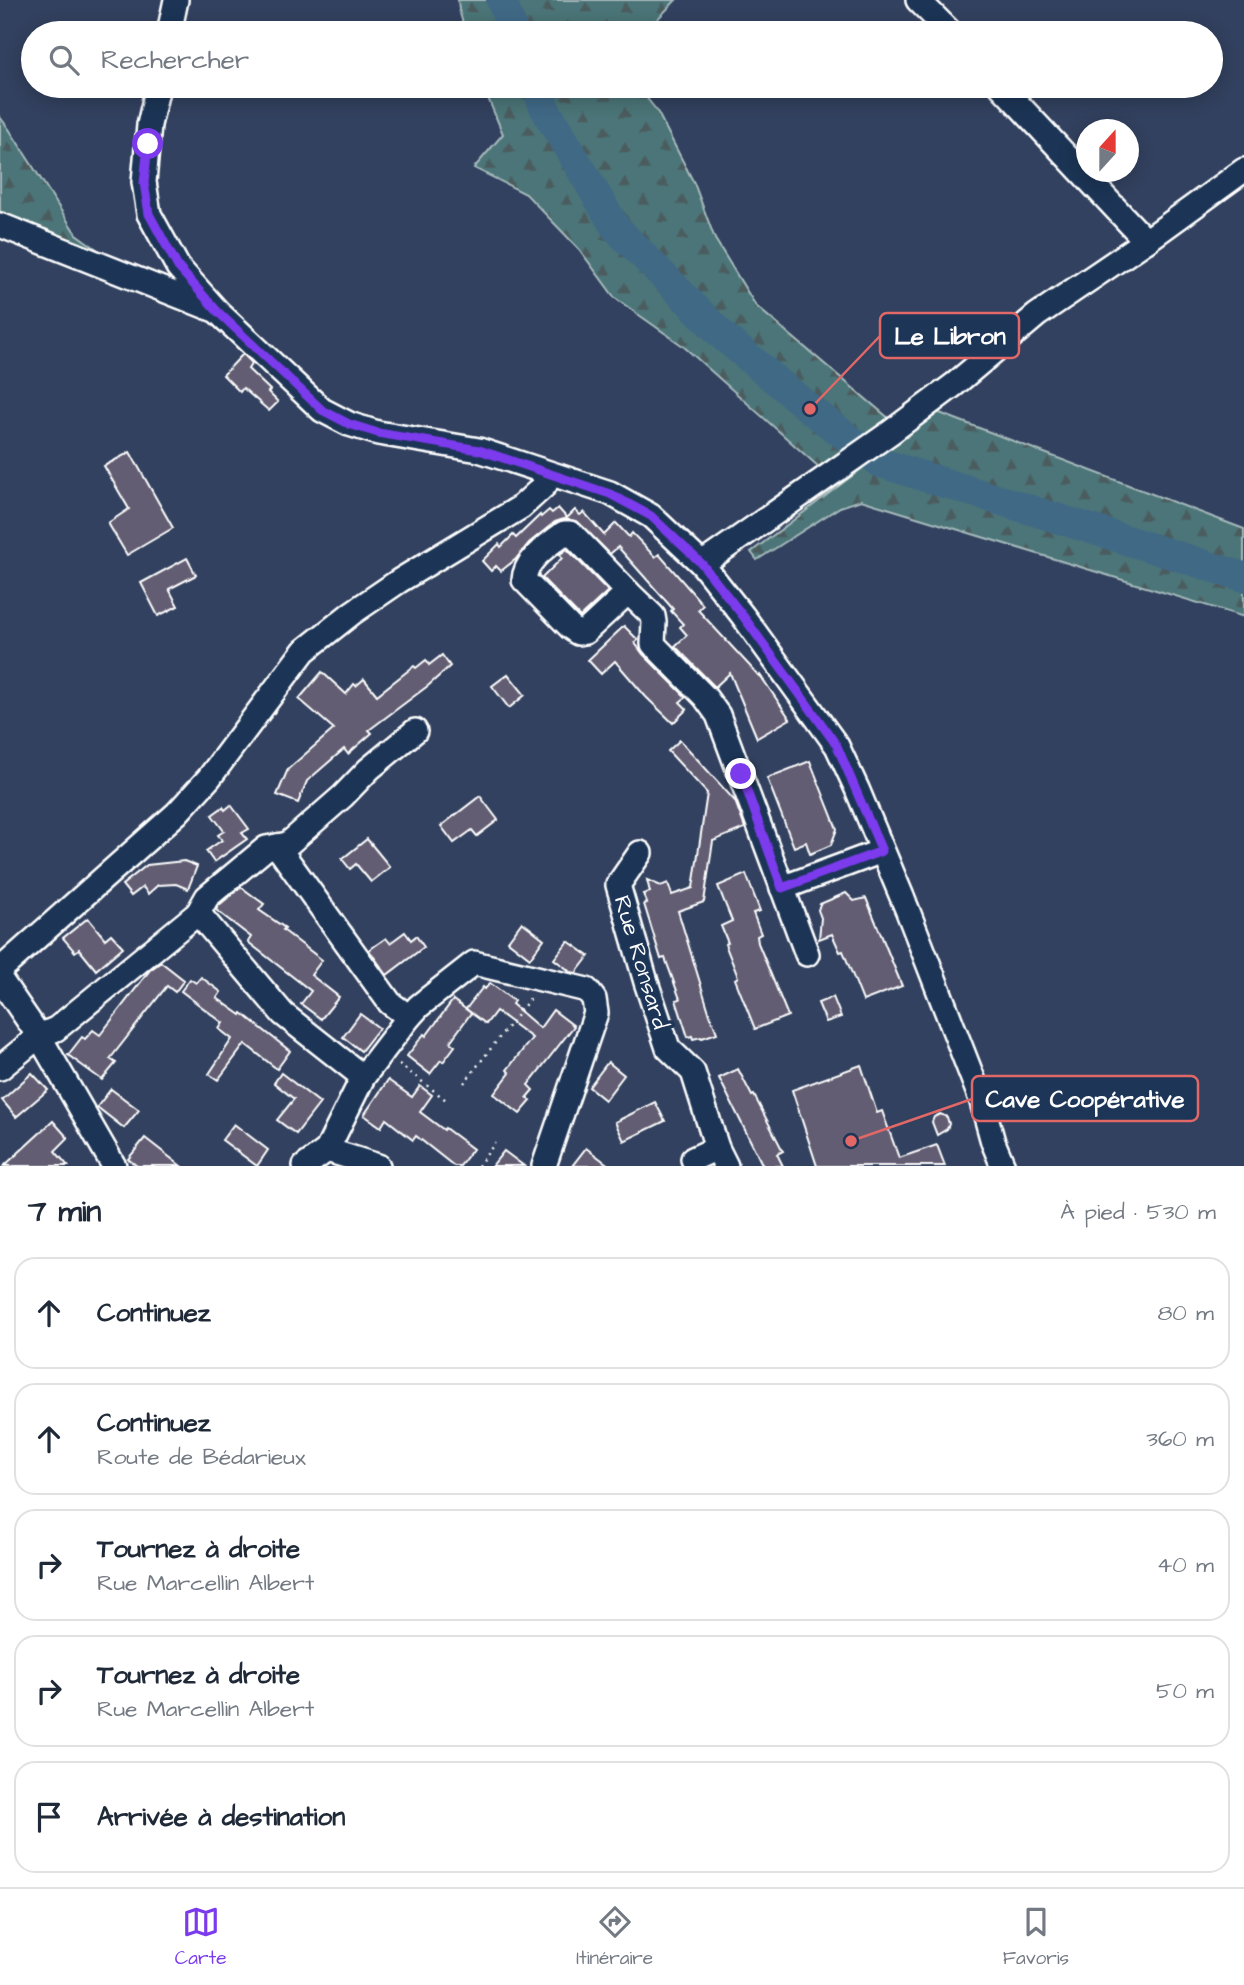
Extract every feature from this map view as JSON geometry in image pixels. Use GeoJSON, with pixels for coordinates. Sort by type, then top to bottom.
{"type":"FeatureCollection","features":[{"type":"Feature","properties":{"kind":"street"},"geometry":{"type":"LineString","coordinates":[[172,21],[176,0]]}},
{"type":"Feature","properties":{"kind":"street"},"geometry":{"type":"LineString","coordinates":[[918,0],[939,21]]}},
{"type":"Feature","properties":{"kind":"street"},"geometry":{"type":"LineString","coordinates":[[155,98],[149,125],[144,183],[149,214],[178,267],[218,312],[322,410],[349,424],[378,433],[479,450],[610,494],[651,516],[702,564],[837,746],[982,1102],[1003,1166]]}},
{"type":"Feature","properties":{"kind":"street"},"geometry":{"type":"LineString","coordinates":[[1012,98],[1146,241]]}},
{"type":"Feature","properties":{"kind":"street"},"geometry":{"type":"LineString","coordinates":[[702,564],[891,432],[955,384],[1037,315],[1244,170]]}},
{"type":"Feature","properties":{"kind":"street"},"geometry":{"type":"LineString","coordinates":[[0,225],[218,312]]}},
{"type":"Feature","properties":{"kind":"street"},"geometry":{"type":"LineString","coordinates":[[0,970],[177,813],[209,778],[304,651],[352,613],[399,581],[521,507],[545,485],[549,474]]}},
{"type":"Feature","properties":{"kind":"street"},"geometry":{"type":"LineString","coordinates":[[628,592],[585,632],[579,633],[524,580],[525,571],[540,553],[564,533],[570,533],[653,616],[653,644],[705,697],[718,715],[807,954]]}},
{"type":"Feature","properties":{"kind":"street"},"geometry":{"type":"LineString","coordinates":[[0,1068],[39,1036],[56,1029],[198,913],[207,897],[266,848],[288,844],[343,796],[369,769],[415,731]]}},
{"type":"Feature","properties":{"kind":"street"},"geometry":{"type":"LineString","coordinates":[[277,846],[390,1003],[409,1017]]}},
{"type":"Feature","properties":{"kind":"street"},"geometry":{"type":"LineString","coordinates":[[782,888],[882,851]]}},
{"type":"Feature","properties":{"kind":"street","name":"Rue Ronsard"},"geometry":{"type":"LineString","coordinates":[[640,853],[618,886],[668,1048],[693,1072],[722,1157],[693,1159]]}},
{"type":"Feature","properties":{"kind":"street"},"geometry":{"type":"LineString","coordinates":[[198,913],[283,1014],[363,1077]]}},
{"type":"Feature","properties":{"kind":"street"},"geometry":{"type":"LineString","coordinates":[[305,1166],[327,1150],[363,1077],[409,1017],[474,963],[587,990],[594,999],[596,1013],[544,1166]]}},
{"type":"Feature","properties":{"kind":"street"},"geometry":{"type":"LineString","coordinates":[[0,979],[39,1036],[114,1166]]}},
{"type":"Feature","properties":{"kind":"street"},"geometry":{"type":"LineString","coordinates":[[327,1150],[379,1166]]}},
{"type":"Feature","properties":{"kind":"path"},"geometry":{"type":"LineString","coordinates":[[464,1083],[545,980]]}},
{"type":"Feature","properties":{"kind":"path"},"geometry":{"type":"LineString","coordinates":[[383,1052],[446,1100]]}},
{"type":"Feature","properties":{"kind":"path"},"geometry":{"type":"LineString","coordinates":[[478,1166],[495,1143]]}},
{"type":"Feature","properties":{"kind":"green space"},"geometry":{"type":"Polygon","coordinates":[[[458,0],[676,0],[656,21],[462,21],[458,0]]]}},
{"type":"Feature","properties":{"kind":"green space"},"geometry":{"type":"Polygon","coordinates":[[[488,98],[647,98],[657,111],[694,183],[715,239],[756,306],[892,421],[820,468],[683,346],[615,298],[579,249],[526,194],[474,168],[503,134],[488,98]]]}},
{"type":"Feature","properties":{"kind":"green space"},"geometry":{"type":"Polygon","coordinates":[[[0,117],[76,234],[105,255],[0,215],[0,117]]]}},
{"type":"Feature","properties":{"kind":"green space"},"geometry":{"type":"Polygon","coordinates":[[[937,412],[1244,529],[1244,617],[861,500],[840,507],[757,560],[751,552],[937,412]]]}},
{"type":"Feature","properties":{"kind":"building"},"geometry":{"type":"Polygon","coordinates":[[[243,354],[252,363],[248,369],[270,390],[268,392],[278,402],[269,411],[243,388],[240,392],[223,375],[243,354]]]}},
{"type":"Feature","properties":{"kind":"building"},"geometry":{"type":"Polygon","coordinates":[[[130,452],[173,528],[127,555],[108,523],[129,509],[104,466],[130,452]]]}},
{"type":"Feature","properties":{"kind":"building"},"geometry":{"type":"Polygon","coordinates":[[[558,508],[567,518],[575,510],[580,515],[584,512],[604,535],[616,523],[629,537],[632,533],[655,557],[659,554],[703,605],[698,610],[760,675],[790,719],[757,738],[730,673],[715,687],[675,646],[687,635],[680,627],[683,624],[671,611],[673,609],[618,547],[610,554],[578,522],[564,519],[555,522],[501,571],[496,566],[491,571],[482,561],[499,544],[501,547],[513,535],[516,538],[540,515],[541,517],[549,510],[552,513],[558,508]]]}},
{"type":"Feature","properties":{"kind":"building"},"geometry":{"type":"Polygon","coordinates":[[[567,549],[608,591],[580,617],[542,578],[562,558],[559,555],[567,549]]]}},
{"type":"Feature","properties":{"kind":"building"},"geometry":{"type":"Polygon","coordinates":[[[187,558],[196,575],[169,589],[178,606],[158,616],[141,583],[187,558]]]}},
{"type":"Feature","properties":{"kind":"building"},"geometry":{"type":"Polygon","coordinates":[[[624,626],[638,640],[635,643],[643,654],[686,697],[680,702],[687,709],[673,723],[615,661],[601,674],[588,660],[624,626]]]}},
{"type":"Feature","properties":{"kind":"building"},"geometry":{"type":"Polygon","coordinates":[[[442,655],[450,666],[369,730],[372,733],[348,754],[344,749],[307,781],[298,803],[277,795],[288,769],[334,729],[299,699],[322,672],[346,694],[354,684],[356,686],[364,679],[377,695],[414,666],[416,668],[426,660],[429,665],[442,655]]]}},
{"type":"Feature","properties":{"kind":"building"},"geometry":{"type":"Polygon","coordinates":[[[508,674],[525,695],[509,708],[492,686],[508,674]]]}},
{"type":"Feature","properties":{"kind":"building"},"geometry":{"type":"Polygon","coordinates":[[[680,740],[735,801],[745,828],[713,841],[704,902],[678,911],[717,1033],[693,1039],[692,1036],[688,1037],[676,1000],[680,999],[665,958],[661,959],[643,894],[650,892],[647,880],[661,886],[668,883],[672,895],[693,888],[707,793],[668,751],[680,740]]]}},
{"type":"Feature","properties":{"kind":"building"},"geometry":{"type":"Polygon","coordinates":[[[810,761],[837,829],[831,845],[810,854],[806,842],[794,847],[767,778],[810,761]]]}},
{"type":"Feature","properties":{"kind":"building"},"geometry":{"type":"Polygon","coordinates":[[[480,796],[498,820],[477,836],[472,830],[454,843],[441,826],[480,796]]]}},
{"type":"Feature","properties":{"kind":"building"},"geometry":{"type":"Polygon","coordinates":[[[231,805],[249,829],[242,833],[247,839],[214,862],[206,851],[222,840],[218,835],[224,831],[212,815],[231,805]]]}},
{"type":"Feature","properties":{"kind":"building"},"geometry":{"type":"Polygon","coordinates":[[[367,839],[390,867],[371,882],[356,864],[350,869],[342,859],[367,839]]]}},
{"type":"Feature","properties":{"kind":"building"},"geometry":{"type":"Polygon","coordinates":[[[184,861],[197,866],[188,889],[176,884],[158,885],[148,894],[143,887],[131,896],[122,885],[147,865],[184,861]]]}},
{"type":"Feature","properties":{"kind":"building"},"geometry":{"type":"Polygon","coordinates":[[[746,874],[760,911],[753,913],[761,934],[757,936],[758,943],[788,1016],[755,1029],[735,979],[738,977],[725,944],[728,943],[721,926],[732,921],[718,886],[746,874]]]}},
{"type":"Feature","properties":{"kind":"building"},"geometry":{"type":"Polygon","coordinates":[[[241,887],[264,904],[259,910],[322,960],[311,975],[339,997],[321,1019],[301,1004],[311,991],[248,942],[251,937],[216,910],[241,887]]]}},
{"type":"Feature","properties":{"kind":"building"},"geometry":{"type":"Polygon","coordinates":[[[846,893],[854,901],[866,898],[902,986],[863,1001],[843,951],[840,952],[832,934],[819,939],[820,904],[846,893]]]}},
{"type":"Feature","properties":{"kind":"building"},"geometry":{"type":"Polygon","coordinates":[[[88,918],[105,939],[111,934],[123,947],[96,970],[79,949],[75,952],[63,938],[88,918]]]}},
{"type":"Feature","properties":{"kind":"building"},"geometry":{"type":"Polygon","coordinates":[[[522,922],[544,939],[530,958],[508,941],[522,922]]]}},
{"type":"Feature","properties":{"kind":"building"},"geometry":{"type":"Polygon","coordinates":[[[405,932],[411,940],[416,936],[424,947],[387,975],[369,950],[386,938],[390,943],[405,932]]]}},
{"type":"Feature","properties":{"kind":"building"},"geometry":{"type":"Polygon","coordinates":[[[568,941],[589,956],[576,973],[554,959],[568,941]]]}},
{"type":"Feature","properties":{"kind":"building"},"geometry":{"type":"Polygon","coordinates":[[[161,962],[184,980],[175,992],[167,986],[110,1059],[116,1063],[102,1080],[68,1055],[82,1037],[85,1039],[93,1030],[100,1035],[150,970],[161,962]]]}},
{"type":"Feature","properties":{"kind":"building"},"geometry":{"type":"Polygon","coordinates":[[[201,977],[221,992],[217,998],[241,1015],[242,1013],[290,1051],[277,1069],[245,1044],[218,1080],[209,1074],[232,1039],[219,1029],[223,1023],[181,991],[190,979],[196,983],[201,977]]]}},
{"type":"Feature","properties":{"kind":"building"},"geometry":{"type":"Polygon","coordinates":[[[490,983],[514,1001],[512,1004],[540,1028],[553,1010],[574,1026],[528,1085],[533,1090],[527,1097],[531,1101],[520,1114],[494,1094],[510,1073],[507,1070],[532,1038],[496,1011],[486,1024],[466,1009],[483,987],[485,989],[490,983]]]}},
{"type":"Feature","properties":{"kind":"building"},"geometry":{"type":"Polygon","coordinates":[[[833,997],[841,1017],[826,1022],[818,1003],[833,997]]]}},
{"type":"Feature","properties":{"kind":"building"},"geometry":{"type":"Polygon","coordinates":[[[453,1000],[471,1013],[450,1042],[455,1046],[430,1074],[407,1056],[453,1000]]]}},
{"type":"Feature","properties":{"kind":"building"},"geometry":{"type":"Polygon","coordinates":[[[360,1014],[379,1028],[361,1051],[343,1037],[360,1014]]]}},
{"type":"Feature","properties":{"kind":"building"},"geometry":{"type":"Polygon","coordinates":[[[608,1062],[624,1075],[605,1100],[589,1087],[608,1062]]]}},
{"type":"Feature","properties":{"kind":"building"},"geometry":{"type":"Polygon","coordinates":[[[861,1065],[877,1113],[882,1111],[899,1158],[937,1145],[945,1166],[817,1166],[792,1090],[861,1065]]]}},
{"type":"Feature","properties":{"kind":"building"},"geometry":{"type":"Polygon","coordinates":[[[738,1069],[783,1151],[777,1154],[783,1166],[763,1166],[719,1078],[738,1069]]]}},
{"type":"Feature","properties":{"kind":"building"},"geometry":{"type":"Polygon","coordinates":[[[32,1073],[48,1090],[16,1117],[2,1100],[32,1073]]]}},
{"type":"Feature","properties":{"kind":"building"},"geometry":{"type":"Polygon","coordinates":[[[281,1073],[320,1103],[296,1134],[277,1120],[294,1099],[274,1083],[281,1073]]]}},
{"type":"Feature","properties":{"kind":"building"},"geometry":{"type":"Polygon","coordinates":[[[388,1080],[412,1097],[420,1086],[432,1095],[420,1112],[473,1149],[460,1166],[454,1166],[416,1136],[413,1140],[386,1119],[381,1127],[364,1115],[388,1080]]]}},
{"type":"Feature","properties":{"kind":"building"},"geometry":{"type":"Polygon","coordinates":[[[111,1089],[139,1110],[124,1128],[97,1107],[111,1089]]]}},
{"type":"Feature","properties":{"kind":"building"},"geometry":{"type":"Polygon","coordinates":[[[655,1102],[665,1121],[624,1141],[615,1122],[655,1102]]]}},
{"type":"Feature","properties":{"kind":"building"},"geometry":{"type":"Polygon","coordinates":[[[940,1114],[947,1117],[949,1124],[947,1129],[937,1135],[932,1122],[934,1117],[940,1114]]]}},
{"type":"Feature","properties":{"kind":"building"},"geometry":{"type":"Polygon","coordinates":[[[53,1121],[68,1138],[55,1151],[68,1166],[4,1166],[53,1121]]]}},
{"type":"Feature","properties":{"kind":"building"},"geometry":{"type":"Polygon","coordinates":[[[234,1124],[268,1150],[257,1166],[222,1140],[234,1124]]]}},
{"type":"Feature","properties":{"kind":"building"},"geometry":{"type":"Polygon","coordinates":[[[145,1138],[181,1166],[137,1166],[128,1159],[145,1138]]]}},
{"type":"Feature","properties":{"kind":"building"},"geometry":{"type":"Polygon","coordinates":[[[586,1148],[610,1166],[572,1166],[586,1148]]]}},
{"type":"Feature","properties":{"kind":"building"},"geometry":{"type":"Polygon","coordinates":[[[504,1151],[524,1166],[492,1166],[504,1151]]]}},
{"type":"Feature","properties":{"kind":"waterway"},"geometry":{"type":"LineString","coordinates":[[501,0],[509,21]]}},
{"type":"Feature","properties":{"kind":"waterway"},"geometry":{"type":"LineString","coordinates":[[541,98],[616,228],[723,336],[810,409],[881,463],[1244,577]]}},
{"type":"Feature","properties":{"kind":"place","name":"Le Libron"},"geometry":{"type":"Point","coordinates":[810,409]}},
{"type":"Feature","properties":{"kind":"place","name":"Cave Coopérative"},"geometry":{"type":"Point","coordinates":[851,1141]}},
{"type":"Feature","properties":{"kind":"route"},"geometry":{"type":"LineString","coordinates":[[148,144],[144,183],[149,214],[178,267],[218,312],[322,410],[363,429],[479,450],[610,494],[651,516],[702,564],[837,746],[882,851],[782,888],[741,774]]}}]}
